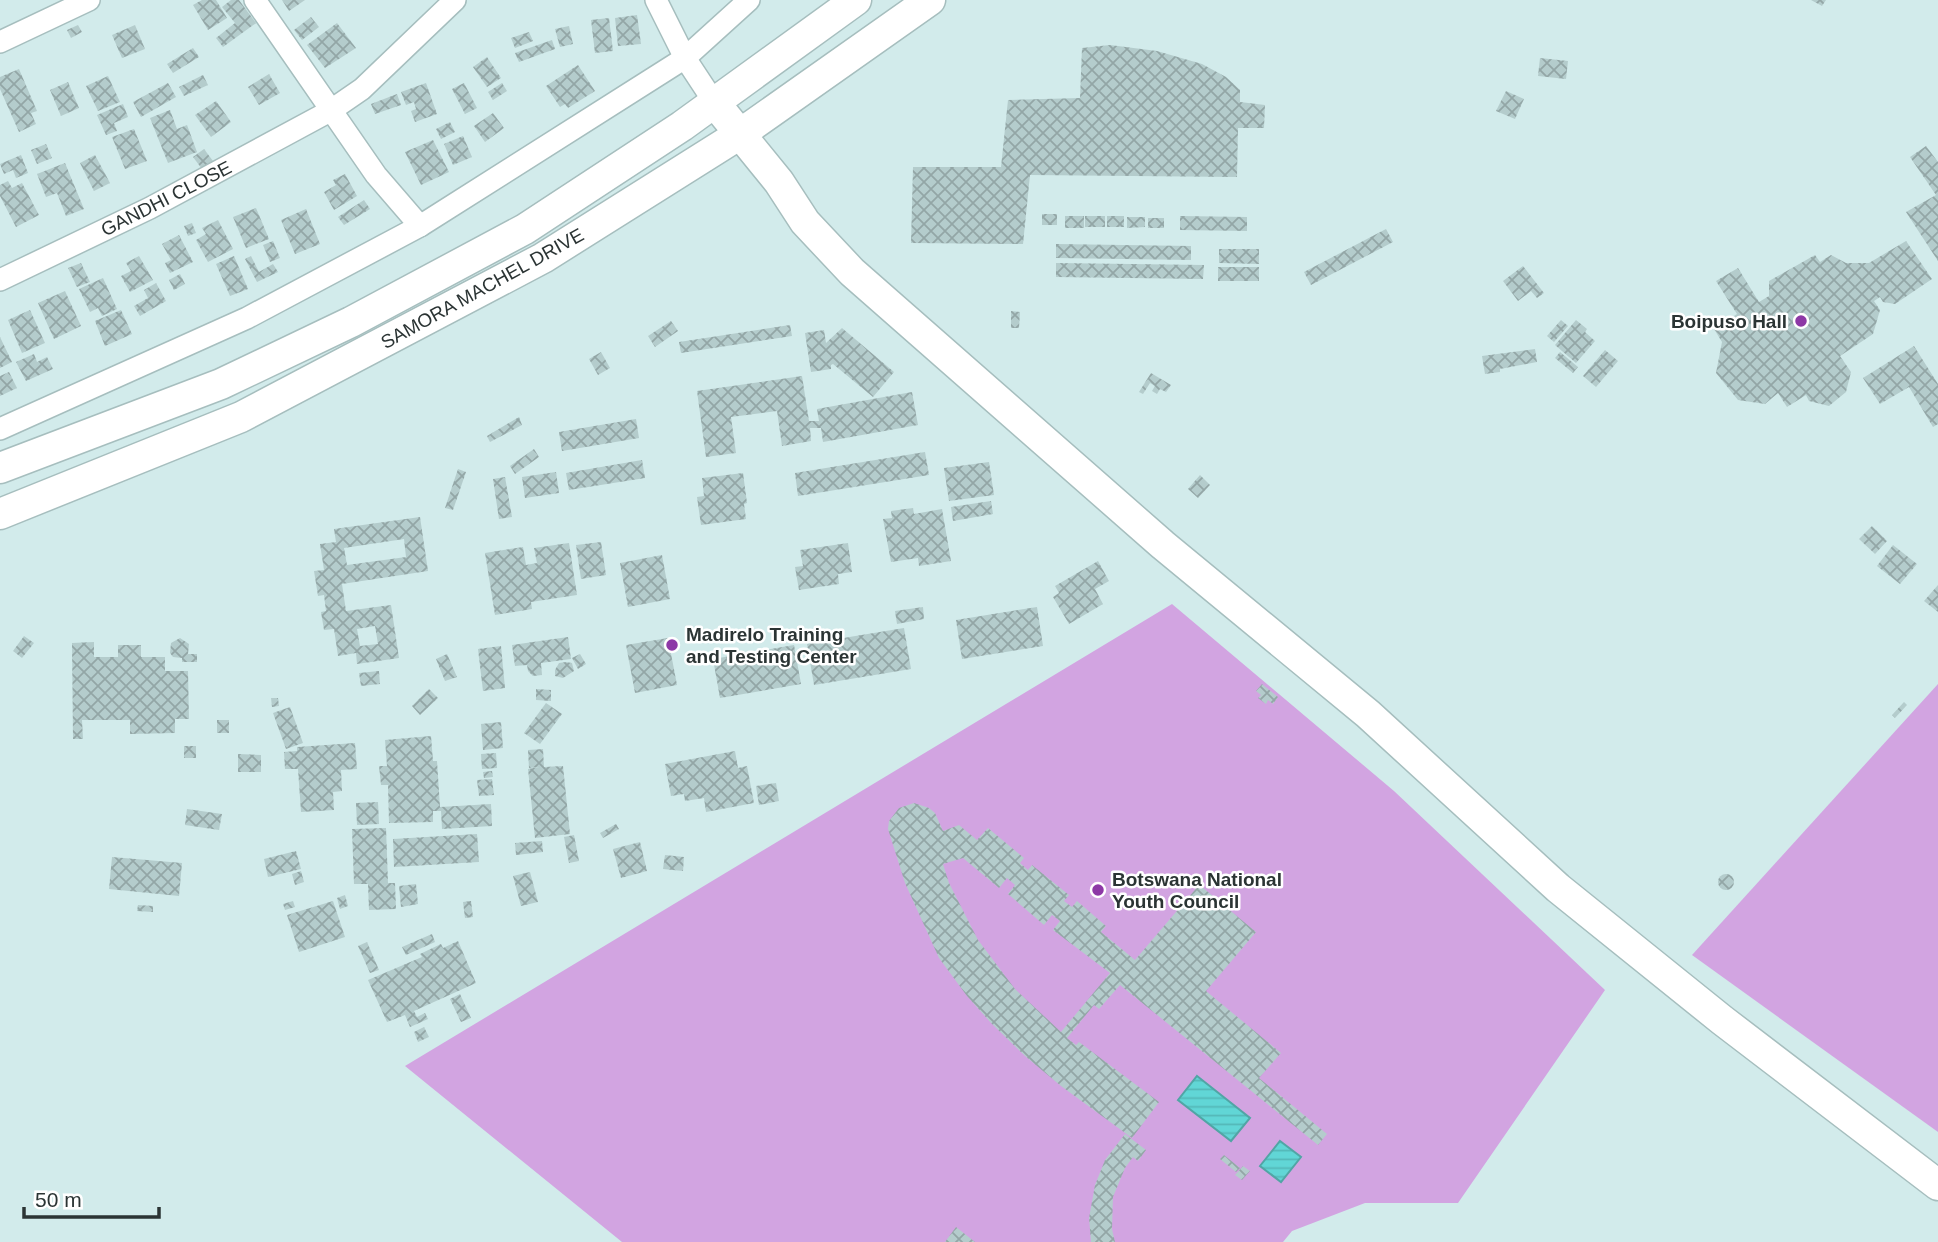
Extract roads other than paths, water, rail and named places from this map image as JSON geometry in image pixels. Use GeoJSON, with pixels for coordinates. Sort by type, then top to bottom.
{"type":"FeatureCollection","features":[{"type":"Feature","properties":{"kind":"main road","name":"SAMORA MACHEL DRIVE"},"geometry":{"type":"LineString","coordinates":[[0,468],[221,384],[351,323],[525,229],[682,126],[856,0]]}},
{"type":"Feature","properties":{"kind":"main road","name":"SAMORA MACHEL DRIVE"},"geometry":{"type":"LineString","coordinates":[[0,513],[253,411],[543,258],[740,134],[930,0]]}},
{"type":"Feature","properties":{"kind":"main road"},"geometry":{"type":"LineString","coordinates":[[714,102],[779,182],[805,222],[852,272],[1134,520],[1368,714],[1558,888],[1722,1020],[1938,1185]]}},
{"type":"Feature","properties":{"kind":"street"},"geometry":{"type":"LineString","coordinates":[[0,43],[89,0]]}},
{"type":"Feature","properties":{"kind":"street"},"geometry":{"type":"LineString","coordinates":[[255,0],[376,175],[420,226]]}},
{"type":"Feature","properties":{"kind":"street","name":"GANDHI CLOSE"},"geometry":{"type":"LineString","coordinates":[[0,280],[150,208],[330,111],[362,89],[454,0]]}},
{"type":"Feature","properties":{"kind":"street"},"geometry":{"type":"LineString","coordinates":[[656,0],[685,58],[714,102]]}},
{"type":"Feature","properties":{"kind":"street"},"geometry":{"type":"LineString","coordinates":[[0,429],[247,318],[420,226],[685,58],[748,0]]}},
{"type":"Feature","properties":{"kind":"water"},"geometry":{"type":"Polygon","coordinates":[[[1197,1076],[1250,1118],[1231,1141],[1178,1100],[1197,1076]]]}},
{"type":"Feature","properties":{"kind":"water"},"geometry":{"type":"Polygon","coordinates":[[[1280,1141],[1301,1157],[1281,1182],[1260,1166],[1280,1141]]]}},
{"type":"Feature","properties":{"kind":"place","name":"Boipuso Hall"},"geometry":{"type":"Point","coordinates":[1801,321]}},
{"type":"Feature","properties":{"kind":"place","name":"Madirelo Training and Testing Center"},"geometry":{"type":"Point","coordinates":[672,645]}},
{"type":"Feature","properties":{"kind":"place","name":"Botswana National Youth Council"},"geometry":{"type":"Point","coordinates":[1098,890]}}]}
